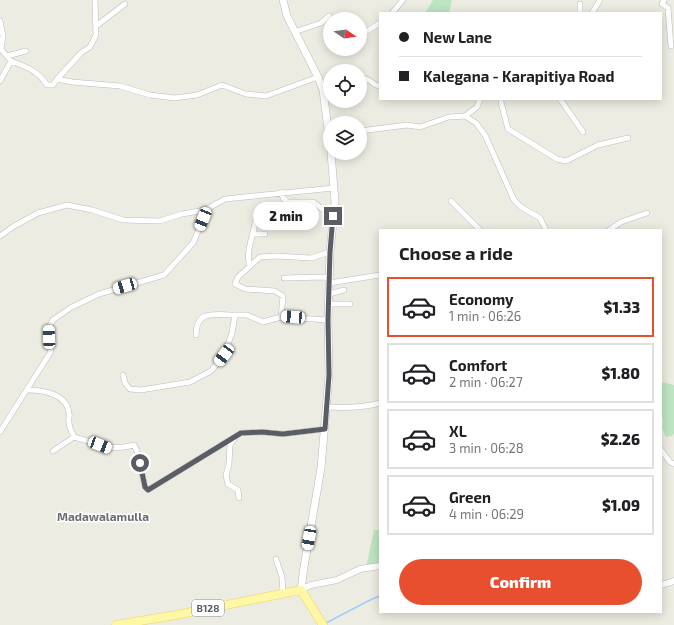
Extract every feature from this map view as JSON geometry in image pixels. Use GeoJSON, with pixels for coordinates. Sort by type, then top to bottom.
{"type":"FeatureCollection","features":[{"type":"Feature","properties":{"kind":"main road"},"geometry":{"type":"LineString","coordinates":[[283,0],[287,16],[294,32],[323,84]]}},
{"type":"Feature","properties":{"kind":"main road"},"geometry":{"type":"LineString","coordinates":[[321,623],[301,590],[322,468],[329,375],[328,294],[335,201],[332,160]]}},
{"type":"Feature","properties":{"kind":"main road","name":"B128"},"geometry":{"type":"LineString","coordinates":[[116,625],[176,615],[301,590]]}},
{"type":"Feature","properties":{"kind":"street"},"geometry":{"type":"LineString","coordinates":[[0,21],[3,36],[1,49],[11,61],[41,75],[47,85],[53,85],[82,52],[90,47],[96,35],[95,0]]}},
{"type":"Feature","properties":{"kind":"street"},"geometry":{"type":"LineString","coordinates":[[393,12],[403,0]]}},
{"type":"Feature","properties":{"kind":"street"},"geometry":{"type":"LineString","coordinates":[[593,12],[600,0]]}},
{"type":"Feature","properties":{"kind":"street"},"geometry":{"type":"LineString","coordinates":[[664,0],[662,4],[668,8],[671,46]]}},
{"type":"Feature","properties":{"kind":"street"},"geometry":{"type":"LineString","coordinates":[[96,26],[125,4]]}},
{"type":"Feature","properties":{"kind":"street"},"geometry":{"type":"LineString","coordinates":[[580,4],[580,12]]}},
{"type":"Feature","properties":{"kind":"street"},"geometry":{"type":"LineString","coordinates":[[294,32],[323,21]]}},
{"type":"Feature","properties":{"kind":"street"},"geometry":{"type":"LineString","coordinates":[[367,32],[379,24]]}},
{"type":"Feature","properties":{"kind":"street"},"geometry":{"type":"LineString","coordinates":[[7,56],[26,51]]}},
{"type":"Feature","properties":{"kind":"street"},"geometry":{"type":"LineString","coordinates":[[0,81],[11,61]]}},
{"type":"Feature","properties":{"kind":"street"},"geometry":{"type":"LineString","coordinates":[[57,79],[72,82],[120,86],[150,95],[175,98],[197,95],[222,85],[246,94],[266,96],[318,77]]}},
{"type":"Feature","properties":{"kind":"street"},"geometry":{"type":"LineString","coordinates":[[367,78],[379,86]]}},
{"type":"Feature","properties":{"kind":"street"},"geometry":{"type":"LineString","coordinates":[[465,116],[477,107],[480,100]]}},
{"type":"Feature","properties":{"kind":"street"},"geometry":{"type":"LineString","coordinates":[[501,100],[508,130],[562,161],[566,161],[598,145],[628,138]]}},
{"type":"Feature","properties":{"kind":"street"},"geometry":{"type":"LineString","coordinates":[[561,100],[583,132]]}},
{"type":"Feature","properties":{"kind":"street"},"geometry":{"type":"LineString","coordinates":[[367,130],[407,125],[420,126],[449,117],[465,116],[476,122],[486,135],[514,200],[521,207],[540,218],[546,229]]}},
{"type":"Feature","properties":{"kind":"street"},"geometry":{"type":"LineString","coordinates":[[0,236],[14,226],[38,213],[67,205],[92,210],[123,220],[160,221],[182,214],[205,210],[225,198],[334,188]]}},
{"type":"Feature","properties":{"kind":"street"},"geometry":{"type":"LineString","coordinates":[[282,192],[284,198],[290,204]]}},
{"type":"Feature","properties":{"kind":"street"},"geometry":{"type":"LineString","coordinates":[[451,201],[479,229]]}},
{"type":"Feature","properties":{"kind":"street"},"geometry":{"type":"LineString","coordinates":[[250,266],[249,250],[254,234],[255,223],[282,220],[292,202],[314,202],[333,216]]}},
{"type":"Feature","properties":{"kind":"street"},"geometry":{"type":"LineString","coordinates":[[0,432],[50,353],[52,344],[49,337],[49,326],[54,320],[70,308],[99,294],[164,275],[193,244],[205,210]]}},
{"type":"Feature","properties":{"kind":"street"},"geometry":{"type":"LineString","coordinates":[[610,229],[621,222],[647,212]]}},
{"type":"Feature","properties":{"kind":"street"},"geometry":{"type":"LineString","coordinates":[[254,234],[265,234]]}},
{"type":"Feature","properties":{"kind":"street"},"geometry":{"type":"LineString","coordinates":[[281,317],[283,296],[275,291],[245,289],[236,284],[238,277],[260,257],[276,256],[310,258],[330,252]]}},
{"type":"Feature","properties":{"kind":"street"},"geometry":{"type":"LineString","coordinates":[[284,278],[324,277],[329,281],[379,275]]}},
{"type":"Feature","properties":{"kind":"street"},"geometry":{"type":"LineString","coordinates":[[328,294],[344,290]]}},
{"type":"Feature","properties":{"kind":"street"},"geometry":{"type":"LineString","coordinates":[[328,304],[350,304]]}},
{"type":"Feature","properties":{"kind":"street"},"geometry":{"type":"LineString","coordinates":[[124,375],[125,383],[130,389],[141,390],[190,382],[211,371],[224,355],[232,333],[234,315]]}},
{"type":"Feature","properties":{"kind":"street"},"geometry":{"type":"LineString","coordinates":[[196,335],[196,328],[199,319],[205,316],[248,315],[263,322],[281,317],[328,320]]}},
{"type":"Feature","properties":{"kind":"street"},"geometry":{"type":"LineString","coordinates":[[28,390],[40,390],[54,394],[64,401],[69,412],[68,424],[74,437]]}},
{"type":"Feature","properties":{"kind":"street"},"geometry":{"type":"LineString","coordinates":[[326,406],[349,408],[365,407],[379,403]]}},
{"type":"Feature","properties":{"kind":"street"},"geometry":{"type":"LineString","coordinates":[[52,451],[74,437],[108,448],[123,448],[134,444],[145,487],[148,490],[183,467],[241,433],[262,432],[283,434],[325,429]]}},
{"type":"Feature","properties":{"kind":"street"},"geometry":{"type":"LineString","coordinates":[[234,438],[230,445],[229,464],[226,475],[228,484],[238,490],[239,498]]}},
{"type":"Feature","properties":{"kind":"street"},"geometry":{"type":"LineString","coordinates":[[662,451],[670,462],[674,464]]}},
{"type":"Feature","properties":{"kind":"street"},"geometry":{"type":"LineString","coordinates":[[276,559],[282,577],[283,593]]}},
{"type":"Feature","properties":{"kind":"street"},"geometry":{"type":"LineString","coordinates":[[301,590],[311,585],[337,580],[360,569],[379,566]]}},
{"type":"Feature","properties":{"kind":"street"},"geometry":{"type":"LineString","coordinates":[[662,585],[674,581]]}},
{"type":"Feature","properties":{"kind":"green space"},"geometry":{"type":"Polygon","coordinates":[[[433,0],[452,0],[449,12],[426,12],[433,0]]]}},
{"type":"Feature","properties":{"kind":"green space"},"geometry":{"type":"Polygon","coordinates":[[[662,382],[674,385],[674,433],[672,436],[666,437],[662,428],[662,382]]]}},
{"type":"Feature","properties":{"kind":"green space"},"geometry":{"type":"Polygon","coordinates":[[[374,530],[379,530],[379,566],[366,568],[374,530]]]}},
{"type":"Feature","properties":{"kind":"waterway"},"geometry":{"type":"LineString","coordinates":[[326,623],[379,596]]}},
{"type":"Feature","properties":{"kind":"district","name":"Madawalamulla"},"geometry":{"type":"Point","coordinates":[103,516]}},
{"type":"Feature","properties":{"kind":"route"},"geometry":{"type":"LineString","coordinates":[[140,463],[145,487],[148,490],[183,467],[241,433],[262,432],[283,434],[325,429],[329,375],[328,320],[330,252],[333,216]]}}]}
